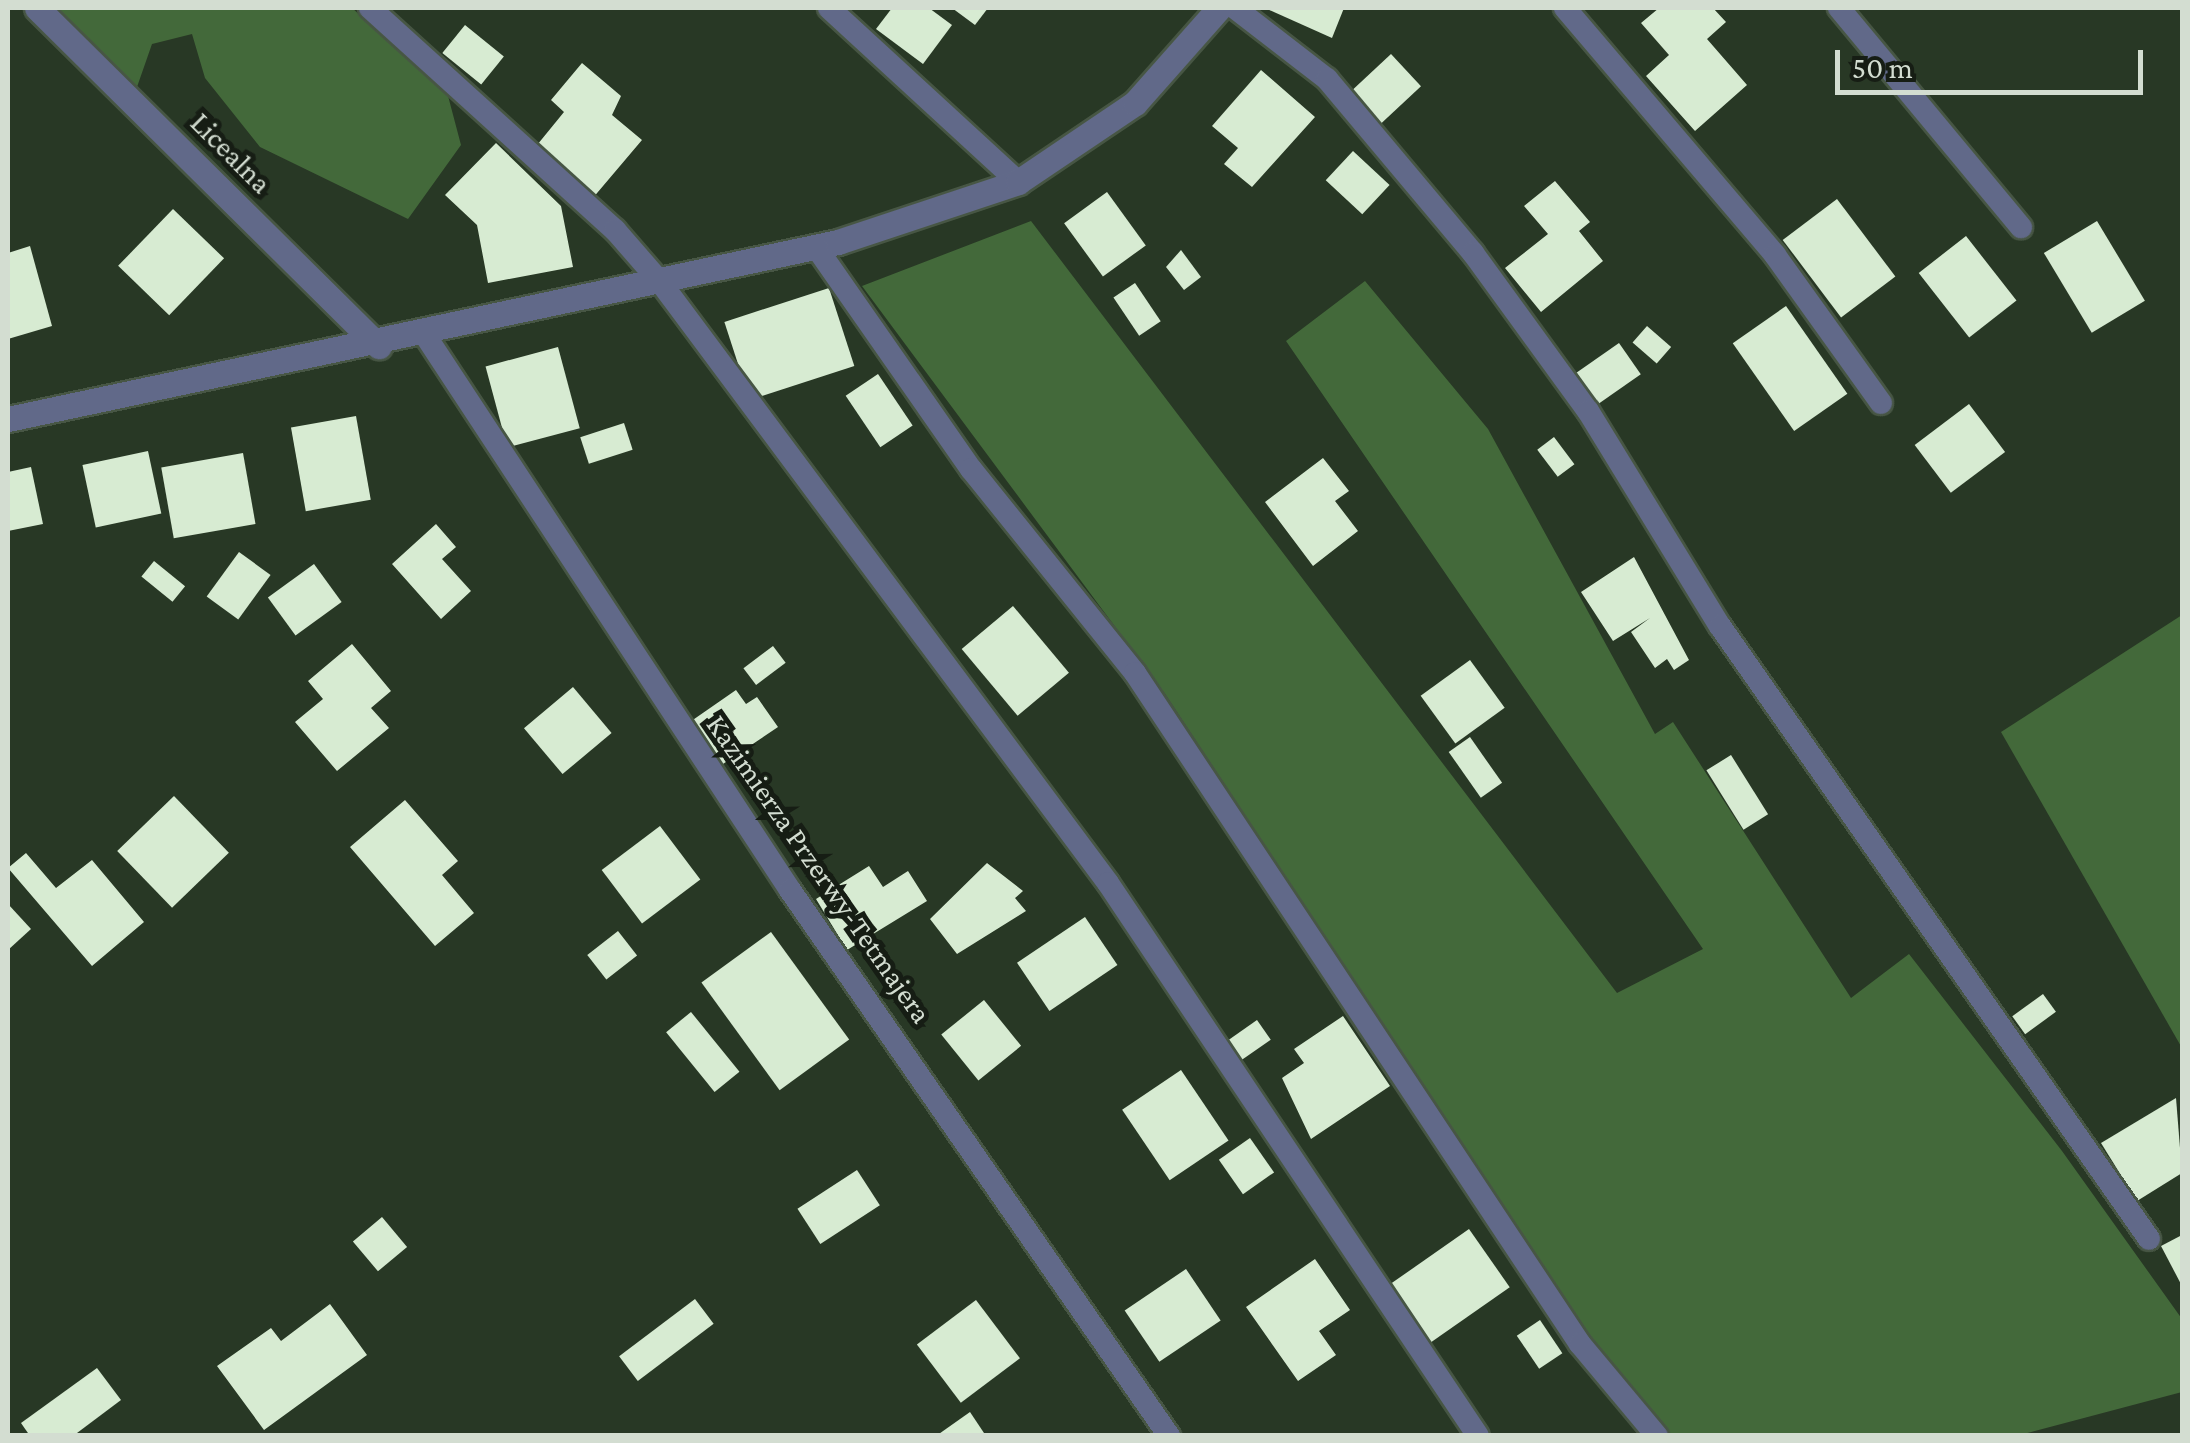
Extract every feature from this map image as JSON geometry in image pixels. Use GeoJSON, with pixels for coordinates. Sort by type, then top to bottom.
{"type":"FeatureCollection","features":[{"type":"Feature","properties":{"kind":"street","name":"Licealna"},"geometry":{"type":"LineString","coordinates":[[37,8],[379,346]]}},
{"type":"Feature","properties":{"kind":"street"},"geometry":{"type":"LineString","coordinates":[[8,419],[379,346],[816,247],[1018,182],[1136,104],[1219,8]]}},
{"type":"Feature","properties":{"kind":"lane"},"geometry":{"type":"LineString","coordinates":[[370,8],[615,230],[661,283],[1108,884],[1478,1436]]}},
{"type":"Feature","properties":{"kind":"lane"},"geometry":{"type":"LineString","coordinates":[[829,8],[1018,182]]}},
{"type":"Feature","properties":{"kind":"lane"},"geometry":{"type":"LineString","coordinates":[[1236,8],[1328,79],[1473,253],[1588,411],[1720,626],[2149,1239]]}},
{"type":"Feature","properties":{"kind":"lane"},"geometry":{"type":"LineString","coordinates":[[1566,8],[1776,255],[1880,403]]}},
{"type":"Feature","properties":{"kind":"lane"},"geometry":{"type":"LineString","coordinates":[[1839,8],[2021,227]]}},
{"type":"Feature","properties":{"kind":"lane"},"geometry":{"type":"LineString","coordinates":[[816,247],[972,469],[1166,718],[1580,1344],[1657,1436]]}},
{"type":"Feature","properties":{"kind":"lane","name":"Kazimierza Przerwy-Tetmajera"},"geometry":{"type":"LineString","coordinates":[[425,335],[779,874],[1169,1436]]}},
{"type":"Feature","properties":{"kind":"green space"},"geometry":{"type":"Polygon","coordinates":[[[56,8],[352,8],[447,92],[461,145],[408,219],[260,147],[205,78],[192,34],[152,44],[137,87],[56,8]]]}},
{"type":"Feature","properties":{"kind":"green space"},"geometry":{"type":"Polygon","coordinates":[[[1031,221],[1617,993],[1703,949],[1286,341],[1365,281],[1488,429],[1655,734],[1673,722],[1851,998],[1909,954],[2062,1151],[2182,1319],[2182,1392],[2020,1435],[1654,1435],[1165,694],[862,286],[1031,221]]]}},
{"type":"Feature","properties":{"kind":"green space"},"geometry":{"type":"Polygon","coordinates":[[[2182,615],[2182,1048],[2001,732],[2182,615]]]}},
{"type":"Feature","properties":{"kind":"building"},"geometry":{"type":"Polygon","coordinates":[[[892,8],[929,8],[952,25],[923,64],[876,29],[892,8]]]}},
{"type":"Feature","properties":{"kind":"building"},"geometry":{"type":"Polygon","coordinates":[[[952,8],[988,8],[975,25],[952,8]]]}},
{"type":"Feature","properties":{"kind":"building"},"geometry":{"type":"Polygon","coordinates":[[[1265,8],[1344,8],[1332,38],[1265,8]]]}},
{"type":"Feature","properties":{"kind":"building"},"geometry":{"type":"Polygon","coordinates":[[[1659,8],[1713,8],[1726,22],[1707,39],[1747,85],[1695,131],[1646,76],[1669,55],[1641,23],[1659,8]]]}},
{"type":"Feature","properties":{"kind":"building"},"geometry":{"type":"Polygon","coordinates":[[[465,25],[504,56],[481,84],[442,53],[465,25]]]}},
{"type":"Feature","properties":{"kind":"building"},"geometry":{"type":"Polygon","coordinates":[[[1391,54],[1421,86],[1378,126],[1348,94],[1391,54]]]}},
{"type":"Feature","properties":{"kind":"building"},"geometry":{"type":"Polygon","coordinates":[[[582,63],[621,96],[612,115],[642,140],[592,199],[533,150],[564,112],[551,100],[582,63]]]}},
{"type":"Feature","properties":{"kind":"building"},"geometry":{"type":"Polygon","coordinates":[[[1261,70],[1315,117],[1252,187],[1224,164],[1238,148],[1212,126],[1261,70]]]}},
{"type":"Feature","properties":{"kind":"building"},"geometry":{"type":"Polygon","coordinates":[[[496,143],[561,206],[573,267],[488,283],[477,225],[445,195],[496,143]]]}},
{"type":"Feature","properties":{"kind":"building"},"geometry":{"type":"Polygon","coordinates":[[[1353,151],[1390,185],[1362,214],[1326,180],[1353,151]]]}},
{"type":"Feature","properties":{"kind":"building"},"geometry":{"type":"Polygon","coordinates":[[[1555,181],[1590,222],[1579,231],[1603,261],[1541,312],[1505,268],[1548,234],[1524,206],[1555,181]]]}},
{"type":"Feature","properties":{"kind":"building"},"geometry":{"type":"Polygon","coordinates":[[[1107,192],[1146,245],[1103,277],[1064,223],[1107,192]]]}},
{"type":"Feature","properties":{"kind":"building"},"geometry":{"type":"Polygon","coordinates":[[[1837,199],[1895,276],[1841,317],[1783,240],[1837,199]]]}},
{"type":"Feature","properties":{"kind":"building"},"geometry":{"type":"Polygon","coordinates":[[[173,209],[224,258],[169,315],[118,266],[173,209]]]}},
{"type":"Feature","properties":{"kind":"building"},"geometry":{"type":"Polygon","coordinates":[[[2097,221],[2145,301],[2092,333],[2044,253],[2097,221]]]}},
{"type":"Feature","properties":{"kind":"building"},"geometry":{"type":"Polygon","coordinates":[[[1966,236],[2016,301],[1969,338],[1919,273],[1966,236]]]}},
{"type":"Feature","properties":{"kind":"building"},"geometry":{"type":"Polygon","coordinates":[[[30,246],[52,326],[8,339],[8,253],[30,246]]]}},
{"type":"Feature","properties":{"kind":"building"},"geometry":{"type":"Polygon","coordinates":[[[1181,250],[1201,277],[1184,290],[1166,267],[1181,250]]]}},
{"type":"Feature","properties":{"kind":"building"},"geometry":{"type":"Polygon","coordinates":[[[1135,283],[1161,321],[1139,336],[1113,298],[1135,283]]]}},
{"type":"Feature","properties":{"kind":"building"},"geometry":{"type":"Polygon","coordinates":[[[829,288],[854,366],[750,400],[724,322],[829,288]]]}},
{"type":"Feature","properties":{"kind":"building"},"geometry":{"type":"Polygon","coordinates":[[[1786,306],[1847,394],[1794,431],[1733,343],[1786,306]]]}},
{"type":"Feature","properties":{"kind":"building"},"geometry":{"type":"Polygon","coordinates":[[[1647,326],[1671,347],[1657,364],[1633,343],[1647,326]]]}},
{"type":"Feature","properties":{"kind":"building"},"geometry":{"type":"Polygon","coordinates":[[[1619,343],[1641,374],[1598,404],[1576,373],[1619,343]]]}},
{"type":"Feature","properties":{"kind":"building"},"geometry":{"type":"Polygon","coordinates":[[[558,347],[580,428],[507,448],[486,366],[558,347]]]}},
{"type":"Feature","properties":{"kind":"building"},"geometry":{"type":"Polygon","coordinates":[[[878,374],[913,425],[880,447],[846,396],[878,374]]]}},
{"type":"Feature","properties":{"kind":"building"},"geometry":{"type":"Polygon","coordinates":[[[1969,404],[2005,452],[1951,493],[1915,445],[1969,404]]]}},
{"type":"Feature","properties":{"kind":"building"},"geometry":{"type":"Polygon","coordinates":[[[356,416],[371,500],[306,511],[291,427],[356,416]]]}},
{"type":"Feature","properties":{"kind":"building"},"geometry":{"type":"Polygon","coordinates":[[[624,423],[633,450],[589,464],[580,437],[624,423]]]}},
{"type":"Feature","properties":{"kind":"building"},"geometry":{"type":"Polygon","coordinates":[[[1554,437],[1574,464],[1558,477],[1537,450],[1554,437]]]}},
{"type":"Feature","properties":{"kind":"building"},"geometry":{"type":"Polygon","coordinates":[[[148,451],[161,514],[96,528],[82,465],[148,451]]]}},
{"type":"Feature","properties":{"kind":"building"},"geometry":{"type":"Polygon","coordinates":[[[243,453],[256,524],[174,538],[161,467],[243,453]]]}},
{"type":"Feature","properties":{"kind":"building"},"geometry":{"type":"Polygon","coordinates":[[[1323,458],[1349,491],[1335,501],[1358,531],[1313,566],[1265,502],[1323,458]]]}},
{"type":"Feature","properties":{"kind":"building"},"geometry":{"type":"Polygon","coordinates":[[[31,467],[43,524],[8,531],[8,472],[31,467]]]}},
{"type":"Feature","properties":{"kind":"building"},"geometry":{"type":"Polygon","coordinates":[[[436,524],[456,547],[442,559],[471,591],[441,619],[392,564],[436,524]]]}},
{"type":"Feature","properties":{"kind":"building"},"geometry":{"type":"Polygon","coordinates":[[[239,552],[271,575],[238,619],[207,596],[239,552]]]}},
{"type":"Feature","properties":{"kind":"building"},"geometry":{"type":"Polygon","coordinates":[[[1634,557],[1689,660],[1674,670],[1667,659],[1655,668],[1631,632],[1650,618],[1613,641],[1581,592],[1634,557]]]}},
{"type":"Feature","properties":{"kind":"building"},"geometry":{"type":"Polygon","coordinates":[[[154,561],[185,586],[172,602],[141,577],[154,561]]]}},
{"type":"Feature","properties":{"kind":"building"},"geometry":{"type":"Polygon","coordinates":[[[314,564],[342,602],[296,636],[268,598],[314,564]]]}},
{"type":"Feature","properties":{"kind":"building"},"geometry":{"type":"Polygon","coordinates":[[[1013,606],[1069,673],[1018,716],[962,649],[1013,606]]]}},
{"type":"Feature","properties":{"kind":"building"},"geometry":{"type":"Polygon","coordinates":[[[352,644],[391,691],[371,708],[389,728],[337,771],[295,722],[323,699],[308,681],[352,644]]]}},
{"type":"Feature","properties":{"kind":"building"},"geometry":{"type":"Polygon","coordinates":[[[773,646],[786,663],[756,685],[743,668],[773,646]]]}},
{"type":"Feature","properties":{"kind":"building"},"geometry":{"type":"Polygon","coordinates":[[[1470,660],[1505,708],[1455,744],[1421,696],[1470,660]]]}},
{"type":"Feature","properties":{"kind":"building"},"geometry":{"type":"Polygon","coordinates":[[[573,687],[612,733],[563,774],[524,728],[573,687]]]}},
{"type":"Feature","properties":{"kind":"building"},"geometry":{"type":"Polygon","coordinates":[[[736,690],[746,704],[757,697],[778,727],[717,768],[687,724],[736,690]]]}},
{"type":"Feature","properties":{"kind":"building"},"geometry":{"type":"Polygon","coordinates":[[[1470,737],[1502,783],[1481,798],[1449,752],[1470,737]]]}},
{"type":"Feature","properties":{"kind":"building"},"geometry":{"type":"Polygon","coordinates":[[[1731,755],[1768,814],[1744,830],[1706,770],[1731,755]]]}},
{"type":"Feature","properties":{"kind":"building"},"geometry":{"type":"Polygon","coordinates":[[[174,796],[229,853],[172,908],[117,851],[174,796]]]}},
{"type":"Feature","properties":{"kind":"building"},"geometry":{"type":"Polygon","coordinates":[[[405,800],[458,861],[442,875],[474,913],[435,946],[350,847],[405,800]]]}},
{"type":"Feature","properties":{"kind":"building"},"geometry":{"type":"Polygon","coordinates":[[[660,826],[700,880],[642,923],[602,870],[660,826]]]}},
{"type":"Feature","properties":{"kind":"building"},"geometry":{"type":"Polygon","coordinates":[[[26,853],[56,888],[92,860],[144,922],[92,966],[8,868],[26,853]]]}},
{"type":"Feature","properties":{"kind":"building"},"geometry":{"type":"Polygon","coordinates":[[[987,863],[1023,891],[1015,898],[1026,911],[957,954],[930,919],[987,863]]]}},
{"type":"Feature","properties":{"kind":"building"},"geometry":{"type":"Polygon","coordinates":[[[869,866],[883,887],[908,871],[927,901],[847,950],[816,899],[869,866]]]}},
{"type":"Feature","properties":{"kind":"building"},"geometry":{"type":"Polygon","coordinates":[[[8,904],[31,929],[8,950],[8,904]]]}},
{"type":"Feature","properties":{"kind":"building"},"geometry":{"type":"Polygon","coordinates":[[[1085,917],[1117,965],[1049,1011],[1017,963],[1085,917]]]}},
{"type":"Feature","properties":{"kind":"building"},"geometry":{"type":"Polygon","coordinates":[[[618,931],[637,955],[606,979],[587,955],[618,931]]]}},
{"type":"Feature","properties":{"kind":"building"},"geometry":{"type":"Polygon","coordinates":[[[771,932],[849,1040],[780,1090],[701,983],[771,932]]]}},
{"type":"Feature","properties":{"kind":"building"},"geometry":{"type":"Polygon","coordinates":[[[2043,994],[2056,1012],[2025,1034],[2012,1016],[2043,994]]]}},
{"type":"Feature","properties":{"kind":"building"},"geometry":{"type":"Polygon","coordinates":[[[984,1000],[1021,1046],[978,1080],[941,1035],[984,1000]]]}},
{"type":"Feature","properties":{"kind":"building"},"geometry":{"type":"Polygon","coordinates":[[[691,1012],[739,1072],[715,1092],[666,1032],[691,1012]]]}},
{"type":"Feature","properties":{"kind":"building"},"geometry":{"type":"Polygon","coordinates":[[[1343,1016],[1390,1086],[1311,1139],[1282,1078],[1304,1063],[1294,1049],[1343,1016]]]}},
{"type":"Feature","properties":{"kind":"building"},"geometry":{"type":"Polygon","coordinates":[[[1257,1020],[1271,1040],[1238,1063],[1224,1043],[1257,1020]]]}},
{"type":"Feature","properties":{"kind":"building"},"geometry":{"type":"Polygon","coordinates":[[[1181,1070],[1229,1140],[1170,1180],[1122,1110],[1181,1070]]]}},
{"type":"Feature","properties":{"kind":"building"},"geometry":{"type":"Polygon","coordinates":[[[2176,1098],[2182,1173],[2137,1201],[2101,1143],[2176,1098]]]}},
{"type":"Feature","properties":{"kind":"building"},"geometry":{"type":"Polygon","coordinates":[[[1250,1138],[1274,1172],[1243,1194],[1219,1160],[1250,1138]]]}},
{"type":"Feature","properties":{"kind":"building"},"geometry":{"type":"Polygon","coordinates":[[[857,1170],[880,1205],[820,1244],[797,1209],[857,1170]]]}},
{"type":"Feature","properties":{"kind":"building"},"geometry":{"type":"Polygon","coordinates":[[[382,1217],[407,1247],[378,1271],[353,1241],[382,1217]]]}},
{"type":"Feature","properties":{"kind":"building"},"geometry":{"type":"Polygon","coordinates":[[[1469,1229],[1510,1287],[1428,1345],[1387,1286],[1469,1229]]]}},
{"type":"Feature","properties":{"kind":"building"},"geometry":{"type":"Polygon","coordinates":[[[2182,1235],[2182,1286],[2161,1246],[2182,1235]]]}},
{"type":"Feature","properties":{"kind":"building"},"geometry":{"type":"Polygon","coordinates":[[[1315,1259],[1350,1310],[1319,1331],[1336,1355],[1298,1381],[1246,1307],[1315,1259]]]}},
{"type":"Feature","properties":{"kind":"building"},"geometry":{"type":"Polygon","coordinates":[[[1186,1269],[1221,1320],[1159,1362],[1125,1310],[1186,1269]]]}},
{"type":"Feature","properties":{"kind":"building"},"geometry":{"type":"Polygon","coordinates":[[[695,1299],[714,1324],[638,1381],[619,1356],[695,1299]]]}},
{"type":"Feature","properties":{"kind":"building"},"geometry":{"type":"Polygon","coordinates":[[[976,1300],[1020,1358],[961,1403],[917,1345],[976,1300]]]}},
{"type":"Feature","properties":{"kind":"building"},"geometry":{"type":"Polygon","coordinates":[[[330,1304],[367,1355],[264,1430],[217,1366],[271,1328],[281,1341],[330,1304]]]}},
{"type":"Feature","properties":{"kind":"building"},"geometry":{"type":"Polygon","coordinates":[[[1540,1320],[1562,1353],[1539,1369],[1517,1336],[1540,1320]]]}},
{"type":"Feature","properties":{"kind":"building"},"geometry":{"type":"Polygon","coordinates":[[[97,1368],[121,1400],[73,1436],[30,1436],[21,1423],[97,1368]]]}},
{"type":"Feature","properties":{"kind":"building"},"geometry":{"type":"Polygon","coordinates":[[[970,1412],[986,1436],[936,1436],[970,1412]]]}}]}
